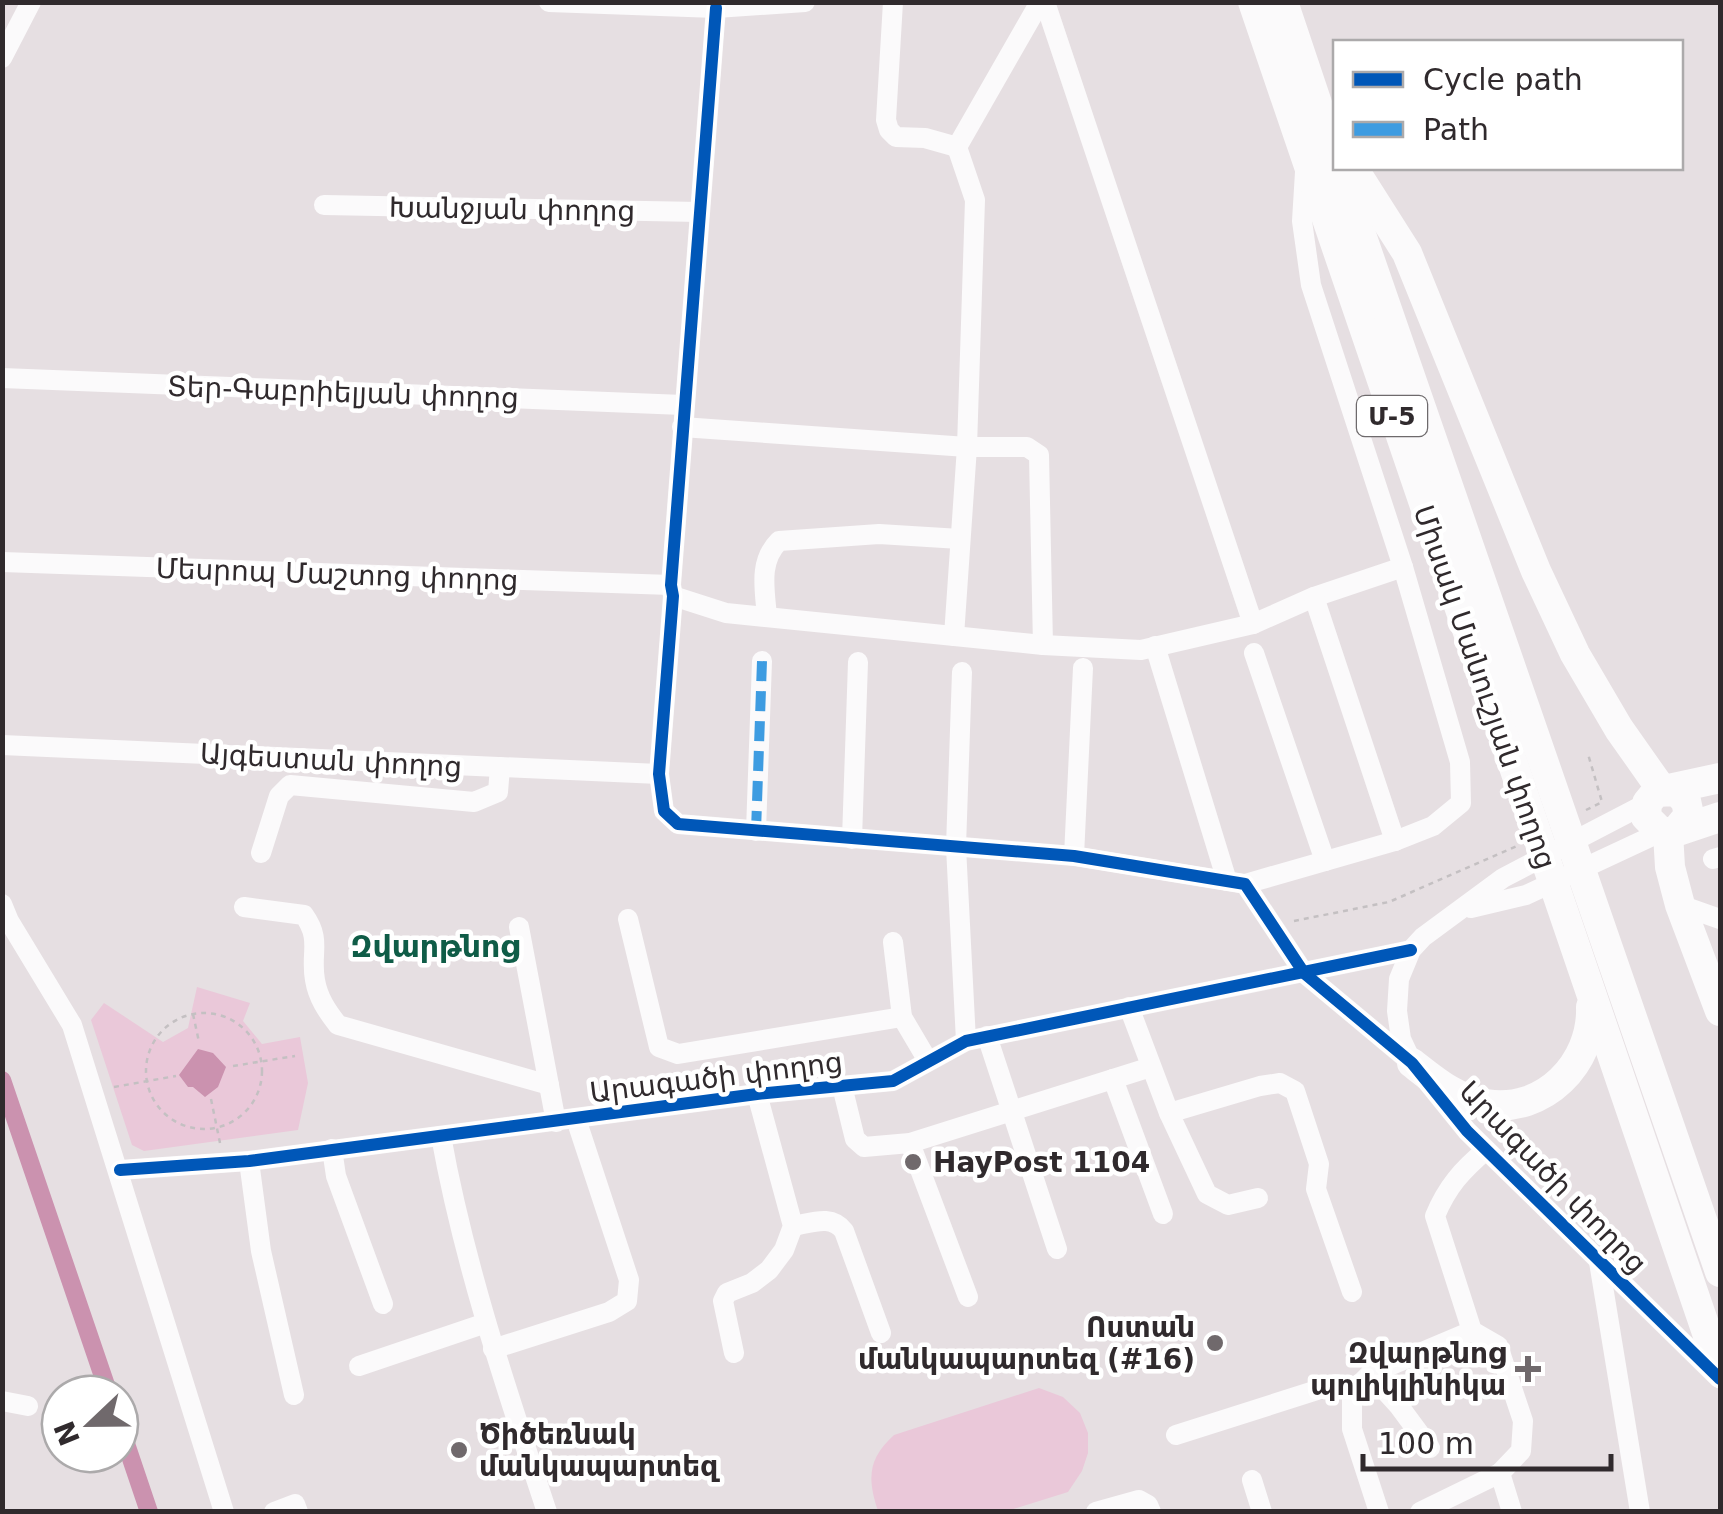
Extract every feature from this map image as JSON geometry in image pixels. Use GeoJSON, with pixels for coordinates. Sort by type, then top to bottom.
{"type":"FeatureCollection","features":[{"type":"Feature","properties":{"kind":"highway","name":"Միսակ Մանուշյան փողոց"},"geometry":{"type":"LineString","coordinates":[[1252,2],[1320,162],[1531,835],[1562,912],[1720,1371]]}},
{"type":"Feature","properties":{"kind":"highway","name":"Միսակ Մանուշյան փողոց"},"geometry":{"type":"LineString","coordinates":[[1283,2],[1328,127],[1320,162]]}},
{"type":"Feature","properties":{"kind":"highway","name":"Միսակ Մանուշյան փողոց"},"geometry":{"type":"LineString","coordinates":[[1339,170],[1571,815],[1591,898],[1720,1272]]}},
{"type":"Feature","properties":{"kind":"highway"},"geometry":{"type":"LineString","coordinates":[[1354,170],[1407,254],[1536,571],[1574,654],[1659,794]]}},
{"type":"Feature","properties":{"kind":"highway"},"geometry":{"type":"LineString","coordinates":[[1659,794],[1720,778]]}},
{"type":"Feature","properties":{"kind":"highway"},"geometry":{"type":"LineString","coordinates":[[1659,794],[1682,795],[1689,808],[1686,822],[1668,832]]}},
{"type":"Feature","properties":{"kind":"highway"},"geometry":{"type":"LineString","coordinates":[[1668,832],[1720,817]]}},
{"type":"Feature","properties":{"kind":"highway"},"geometry":{"type":"LineString","coordinates":[[1668,832],[1670,867],[1680,905],[1720,1011]]}},
{"type":"Feature","properties":{"kind":"highway"},"geometry":{"type":"LineString","coordinates":[[1412,1063],[1465,1099],[1489,1105],[1518,1104],[1545,1093],[1568,1075],[1584,1051],[1592,1023],[1590,994]]}},
{"type":"Feature","properties":{"kind":"street"},"geometry":{"type":"LineString","coordinates":[[2,58],[31,2]]}},
{"type":"Feature","properties":{"kind":"street"},"geometry":{"type":"LineString","coordinates":[[550,2],[716,8],[805,2]]}},
{"type":"Feature","properties":{"kind":"street"},"geometry":{"type":"LineString","coordinates":[[893,2],[888,130],[896,137],[925,138],[957,147]]}},
{"type":"Feature","properties":{"kind":"street"},"geometry":{"type":"LineString","coordinates":[[954,636],[967,447],[975,200],[957,147],[1043,2]]}},
{"type":"Feature","properties":{"kind":"street"},"geometry":{"type":"LineString","coordinates":[[1043,2],[1254,624]]}},
{"type":"Feature","properties":{"kind":"street"},"geometry":{"type":"LineString","coordinates":[[716,8],[683,405],[659,774],[664,810],[678,824],[1074,856],[1236,883],[1395,841],[1433,826],[1461,802],[1460,762],[1312,284],[1302,221],[1320,162]]}},
{"type":"Feature","properties":{"kind":"street","name":"Խանջյան փողոց"},"geometry":{"type":"LineString","coordinates":[[324,205],[700,212]]}},
{"type":"Feature","properties":{"kind":"street","name":"Տեր-Գաբրիելյան փողոց"},"geometry":{"type":"LineString","coordinates":[[2,378],[683,405]]}},
{"type":"Feature","properties":{"kind":"street"},"geometry":{"type":"LineString","coordinates":[[682,427],[967,447],[1027,447],[1039,456],[1043,645]]}},
{"type":"Feature","properties":{"kind":"street"},"geometry":{"type":"LineString","coordinates":[[767,618],[764,570],[768,552],[779,541],[879,534],[960,539]]}},
{"type":"Feature","properties":{"kind":"street","name":"Մեսրոպ Մաշտոց փողոց"},"geometry":{"type":"LineString","coordinates":[[2,562],[672,591],[726,613],[1043,645],[1141,650],[1254,624],[1314,597],[1403,568]]}},
{"type":"Feature","properties":{"kind":"street"},"geometry":{"type":"LineString","coordinates":[[1314,597],[1395,841]]}},
{"type":"Feature","properties":{"kind":"street"},"geometry":{"type":"LineString","coordinates":[[1155,646],[1236,883],[1273,926],[1304,973]]}},
{"type":"Feature","properties":{"kind":"street"},"geometry":{"type":"LineString","coordinates":[[1254,653],[1325,861]]}},
{"type":"Feature","properties":{"kind":"street"},"geometry":{"type":"LineString","coordinates":[[756,831],[762,662]]}},
{"type":"Feature","properties":{"kind":"street"},"geometry":{"type":"LineString","coordinates":[[852,838],[858,662]]}},
{"type":"Feature","properties":{"kind":"street"},"geometry":{"type":"LineString","coordinates":[[1074,856],[1083,668]]}},
{"type":"Feature","properties":{"kind":"street"},"geometry":{"type":"LineString","coordinates":[[962,672],[956,847],[966,1041]]}},
{"type":"Feature","properties":{"kind":"street","name":"Այգեստան փողոց"},"geometry":{"type":"LineString","coordinates":[[2,745],[659,774]]}},
{"type":"Feature","properties":{"kind":"street"},"geometry":{"type":"LineString","coordinates":[[262,853],[279,796],[290,785],[474,802],[498,792],[500,767]]}},
{"type":"Feature","properties":{"kind":"street"},"geometry":{"type":"LineString","coordinates":[[1412,1063],[1401,1039],[1397,1011],[1399,980],[1411,950],[1436,926],[1503,878],[1659,794]]}},
{"type":"Feature","properties":{"kind":"street"},"geometry":{"type":"LineString","coordinates":[[1464,909],[1526,894],[1668,832]]}},
{"type":"Feature","properties":{"kind":"street"},"geometry":{"type":"LineString","coordinates":[[1680,905],[1720,919]]}},
{"type":"Feature","properties":{"kind":"street"},"geometry":{"type":"LineString","coordinates":[[244,908],[304,916],[314,929],[314,980],[323,1006],[338,1025],[549,1086]]}},
{"type":"Feature","properties":{"kind":"street"},"geometry":{"type":"LineString","coordinates":[[4,910],[72,1025],[224,1512]]}},
{"type":"Feature","properties":{"kind":"street"},"geometry":{"type":"LineString","coordinates":[[628,918],[658,1047],[678,1054],[902,1017]]}},
{"type":"Feature","properties":{"kind":"street"},"geometry":{"type":"LineString","coordinates":[[493,1350],[609,1312],[627,1301],[629,1280],[549,1086],[518,927]]}},
{"type":"Feature","properties":{"kind":"street"},"geometry":{"type":"LineString","coordinates":[[893,942],[902,1017],[928,1062]]}},
{"type":"Feature","properties":{"kind":"street","name":"Արագածի փողոց"},"geometry":{"type":"LineString","coordinates":[[120,1170],[249,1161],[758,1094],[893,1081],[966,1041],[1411,950]]}},
{"type":"Feature","properties":{"kind":"street","name":"Արագածի փողոց"},"geometry":{"type":"LineString","coordinates":[[1304,973],[1412,1063],[1486,1150],[1720,1379]]}},
{"type":"Feature","properties":{"kind":"street"},"geometry":{"type":"LineString","coordinates":[[1129,1007],[1169,1113],[1207,1194],[1228,1205],[1258,1198]]}},
{"type":"Feature","properties":{"kind":"street"},"geometry":{"type":"LineString","coordinates":[[987,1036],[1057,1250]]}},
{"type":"Feature","properties":{"kind":"street"},"geometry":{"type":"LineString","coordinates":[[842,1086],[855,1139],[864,1147],[910,1143],[1151,1067]]}},
{"type":"Feature","properties":{"kind":"street"},"geometry":{"type":"LineString","coordinates":[[1113,1079],[1163,1214]]}},
{"type":"Feature","properties":{"kind":"street"},"geometry":{"type":"LineString","coordinates":[[1169,1113],[1260,1086],[1280,1083],[1295,1091],[1319,1164],[1316,1188],[1352,1292]]}},
{"type":"Feature","properties":{"kind":"street"},"geometry":{"type":"LineString","coordinates":[[734,1353],[722,1301],[727,1293],[752,1283],[769,1270],[784,1250],[793,1226],[758,1094]]}},
{"type":"Feature","properties":{"kind":"street"},"geometry":{"type":"LineString","coordinates":[[441,1136],[451,1192],[493,1350],[548,1512]]}},
{"type":"Feature","properties":{"kind":"street"},"geometry":{"type":"LineString","coordinates":[[910,1143],[968,1297]]}},
{"type":"Feature","properties":{"kind":"street"},"geometry":{"type":"LineString","coordinates":[[332,1149],[336,1176],[383,1304]]}},
{"type":"Feature","properties":{"kind":"street"},"geometry":{"type":"LineString","coordinates":[[1420,1512],[1500,1473],[1520,1450],[1523,1421],[1498,1346],[1472,1331],[1434,1216],[1446,1191],[1486,1150]]}},
{"type":"Feature","properties":{"kind":"street"},"geometry":{"type":"LineString","coordinates":[[249,1161],[261,1251],[294,1395]]}},
{"type":"Feature","properties":{"kind":"street"},"geometry":{"type":"LineString","coordinates":[[793,1226],[837,1222],[844,1231],[881,1333]]}},
{"type":"Feature","properties":{"kind":"street"},"geometry":{"type":"LineString","coordinates":[[1600,1262],[1640,1512]]}},
{"type":"Feature","properties":{"kind":"street"},"geometry":{"type":"LineString","coordinates":[[359,1366],[486,1323]]}},
{"type":"Feature","properties":{"kind":"street"},"geometry":{"type":"LineString","coordinates":[[1379,1512],[1352,1428],[1352,1392],[1370,1374],[1472,1331]]}},
{"type":"Feature","properties":{"kind":"street"},"geometry":{"type":"LineString","coordinates":[[1370,1374],[1430,1448]]}},
{"type":"Feature","properties":{"kind":"street"},"geometry":{"type":"LineString","coordinates":[[1176,1435],[1336,1384],[1352,1392]]}},
{"type":"Feature","properties":{"kind":"street"},"geometry":{"type":"LineString","coordinates":[[2,1401],[28,1406]]}},
{"type":"Feature","properties":{"kind":"street"},"geometry":{"type":"LineString","coordinates":[[1500,1473],[1512,1512]]}},
{"type":"Feature","properties":{"kind":"street"},"geometry":{"type":"LineString","coordinates":[[1252,1480],[1262,1512]]}},
{"type":"Feature","properties":{"kind":"street"},"geometry":{"type":"LineString","coordinates":[[1096,1512],[1139,1500],[1148,1505],[1150,1512]]}},
{"type":"Feature","properties":{"kind":"street"},"geometry":{"type":"LineString","coordinates":[[274,1512],[296,1504],[298,1512]]}},
{"type":"Feature","properties":{"kind":"path"},"geometry":{"type":"LineString","coordinates":[[1571,815],[1602,802],[1588,754]]}},
{"type":"Feature","properties":{"kind":"path"},"geometry":{"type":"LineString","coordinates":[[1273,926],[1389,902],[1485,862],[1531,835]]}},
{"type":"Feature","properties":{"kind":"path"},"geometry":{"type":"LineString","coordinates":[[193,1014],[199,1042]]}},
{"type":"Feature","properties":{"kind":"path"},"geometry":{"type":"LineString","coordinates":[[193,1014],[216,1014],[237,1024],[253,1040],[262,1062],[260,1086],[250,1106],[232,1122],[217,1128],[189,1127],[171,1119],[157,1106],[146,1081],[147,1059],[154,1041],[174,1020],[193,1014]]}},
{"type":"Feature","properties":{"kind":"path"},"geometry":{"type":"LineString","coordinates":[[232,1066],[294,1056]]}},
{"type":"Feature","properties":{"kind":"path"},"geometry":{"type":"LineString","coordinates":[[112,1087],[176,1076]]}},
{"type":"Feature","properties":{"kind":"path"},"geometry":{"type":"LineString","coordinates":[[211,1099],[220,1143]]}},
{"type":"Feature","properties":{"kind":"shaded area"},"geometry":{"type":"Polygon","coordinates":[[[197,987],[250,1003],[243,1021],[262,1044],[300,1037],[308,1083],[298,1130],[144,1151],[132,1145],[91,1020],[104,1003],[163,1042],[188,1028],[197,987]]]}},
{"type":"Feature","properties":{"kind":"shaded area"},"geometry":{"type":"Polygon","coordinates":[[[198,1049],[213,1053],[226,1067],[218,1087],[205,1097],[188,1087],[179,1075],[198,1049]]]}},
{"type":"Feature","properties":{"kind":"shaded area"},"geometry":{"type":"Polygon","coordinates":[[[1039,1388],[1063,1397],[1080,1413],[1088,1433],[1088,1453],[1082,1471],[1068,1492],[1007,1511],[879,1512],[872,1468],[879,1452],[894,1435],[1039,1388]]]}},
{"type":"Feature","properties":{"kind":"waterway"},"geometry":{"type":"LineString","coordinates":[[2,1080],[102,1374]]}},
{"type":"Feature","properties":{"kind":"waterway"},"geometry":{"type":"LineString","coordinates":[[136,1474],[149,1512]]}},
{"type":"Feature","properties":{"kind":"marked path"},"geometry":{"type":"LineString","coordinates":[[756,831],[762,661]]}},
{"type":"Feature","properties":{"kind":"cycle path"},"geometry":{"type":"LineString","coordinates":[[716,8],[671,585],[659,774],[664,811],[678,824],[1074,856],[1245,884],[1304,973],[1412,1063],[1467,1131],[1720,1379]]}},
{"type":"Feature","properties":{"kind":"cycle path"},"geometry":{"type":"LineString","coordinates":[[120,1170],[249,1161],[757,1094],[893,1081],[966,1041],[1411,950]]}},
{"type":"Feature","properties":{"kind":"place","name":"HayPost 1104"},"geometry":{"type":"Point","coordinates":[913,1162]}},
{"type":"Feature","properties":{"kind":"place","name":"Ոստան մանկապարտեզ (#16)"},"geometry":{"type":"Point","coordinates":[1215,1343]}},
{"type":"Feature","properties":{"kind":"place","name":"Զվարթնոց պոլիկլինիկա"},"geometry":{"type":"Point","coordinates":[1528,1369]}},
{"type":"Feature","properties":{"kind":"place","name":"Ծիծեռնակ մանկապարտեզ"},"geometry":{"type":"Point","coordinates":[459,1450]}},
{"type":"Feature","properties":{"kind":"district","name":"Զվարթնոց"},"geometry":{"type":"Point","coordinates":[435,947]}}]}
